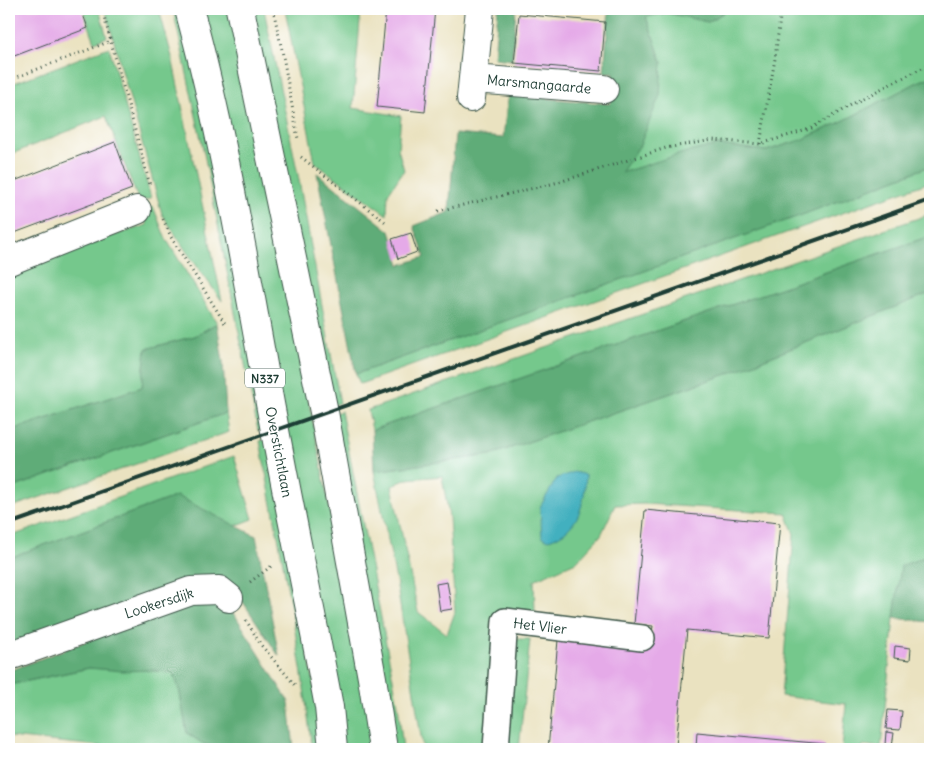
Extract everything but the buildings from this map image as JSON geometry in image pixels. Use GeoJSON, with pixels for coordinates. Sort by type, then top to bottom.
{"type":"FeatureCollection","features":[{"type":"Feature","properties":{"kind":"main road","name":"Overstichtlaan"},"geometry":{"type":"LineString","coordinates":[[189,9],[200,49],[236,218],[329,707],[333,749]]}},
{"type":"Feature","properties":{"kind":"main road"},"geometry":{"type":"LineString","coordinates":[[240,9],[324,412],[383,749]]}},
{"type":"Feature","properties":{"kind":"main road","name":"Marsmangaarde"},"geometry":{"type":"LineString","coordinates":[[480,9],[472,88],[604,89]]}},
{"type":"Feature","properties":{"kind":"main road"},"geometry":{"type":"LineString","coordinates":[[9,261],[145,201]]}},
{"type":"Feature","properties":{"kind":"main road","name":"Lookersdijk"},"geometry":{"type":"LineString","coordinates":[[9,656],[191,591],[219,590],[230,598]]}},
{"type":"Feature","properties":{"kind":"street","name":"Het Vlier"},"geometry":{"type":"LineString","coordinates":[[496,749],[505,621],[642,638]]}},
{"type":"Feature","properties":{"kind":"path"},"geometry":{"type":"LineString","coordinates":[[102,9],[111,41],[145,201]]}},
{"type":"Feature","properties":{"kind":"path"},"geometry":{"type":"LineString","coordinates":[[273,9],[301,157],[388,224]]}},
{"type":"Feature","properties":{"kind":"path"},"geometry":{"type":"LineString","coordinates":[[760,144],[775,59],[780,9]]}},
{"type":"Feature","properties":{"kind":"path"},"geometry":{"type":"LineString","coordinates":[[9,80],[111,41]]}},
{"type":"Feature","properties":{"kind":"path"},"geometry":{"type":"LineString","coordinates":[[438,211],[559,182],[666,148],[713,140],[760,144],[810,129],[863,98],[930,64]]}},
{"type":"Feature","properties":{"kind":"path"},"geometry":{"type":"LineString","coordinates":[[171,237],[218,310]]}},
{"type":"Feature","properties":{"kind":"path"},"geometry":{"type":"LineString","coordinates":[[230,598],[261,645],[298,688]]}},
{"type":"Feature","properties":{"kind":"green space"},"geometry":{"type":"Polygon","coordinates":[[[83,9],[99,9],[107,37],[95,42],[83,9]]]}},
{"type":"Feature","properties":{"kind":"green space"},"geometry":{"type":"Polygon","coordinates":[[[105,9],[159,9],[172,57],[222,301],[162,214],[105,9]]]}},
{"type":"Feature","properties":{"kind":"green space"},"geometry":{"type":"Polygon","coordinates":[[[173,9],[185,9],[269,426],[258,431],[205,158],[173,9]]]}},
{"type":"Feature","properties":{"kind":"green space"},"geometry":{"type":"Polygon","coordinates":[[[201,9],[233,9],[376,749],[341,749],[201,9]]]}},
{"type":"Feature","properties":{"kind":"green space"},"geometry":{"type":"Polygon","coordinates":[[[250,9],[264,9],[298,175],[340,403],[328,406],[250,9]]]}},
{"type":"Feature","properties":{"kind":"green space"},"geometry":{"type":"Polygon","coordinates":[[[285,9],[361,9],[353,108],[401,116],[398,149],[404,170],[388,194],[387,215],[315,163],[285,9]]]}},
{"type":"Feature","properties":{"kind":"green space"},"geometry":{"type":"Polygon","coordinates":[[[498,9],[516,9],[512,60],[494,58],[498,9]]]}},
{"type":"Feature","properties":{"kind":"green space"},"geometry":{"type":"Polygon","coordinates":[[[609,9],[729,9],[708,22],[667,13],[646,17],[662,62],[660,95],[640,145],[621,173],[680,154],[718,145],[766,151],[801,140],[930,77],[930,166],[802,215],[356,374],[317,173],[390,231],[400,265],[425,257],[414,226],[449,212],[455,134],[503,138],[508,95],[610,104],[614,72],[604,73],[609,9]]]}},
{"type":"Feature","properties":{"kind":"green space"},"geometry":{"type":"Polygon","coordinates":[[[729,9],[930,9],[930,77],[801,140],[766,151],[718,145],[620,173],[640,145],[662,62],[646,17],[667,13],[708,22],[729,9]]]}},
{"type":"Feature","properties":{"kind":"green space"},"geometry":{"type":"Polygon","coordinates":[[[109,47],[151,198],[139,202],[106,116],[9,155],[9,85],[109,47]]]}},
{"type":"Feature","properties":{"kind":"green space"},"geometry":{"type":"Polygon","coordinates":[[[930,166],[930,182],[360,384],[356,374],[801,215],[930,166]]]}},
{"type":"Feature","properties":{"kind":"green space"},"geometry":{"type":"Polygon","coordinates":[[[153,206],[165,237],[217,323],[195,336],[146,349],[142,387],[9,431],[9,276],[112,236],[147,225],[142,212],[153,206]]]}},
{"type":"Feature","properties":{"kind":"green space"},"geometry":{"type":"Polygon","coordinates":[[[930,214],[930,236],[372,430],[368,410],[930,214]]]}},
{"type":"Feature","properties":{"kind":"green space"},"geometry":{"type":"Polygon","coordinates":[[[930,236],[930,293],[730,373],[490,455],[374,471],[372,430],[930,236]]]}},
{"type":"Feature","properties":{"kind":"green space"},"geometry":{"type":"Polygon","coordinates":[[[930,293],[930,555],[901,566],[881,747],[863,745],[862,749],[842,749],[846,704],[781,696],[794,534],[786,513],[645,504],[615,505],[601,535],[576,562],[534,580],[535,613],[500,613],[488,749],[423,749],[396,580],[374,471],[490,455],[730,373],[930,293]],[[442,476],[407,479],[392,486],[418,612],[447,634],[455,612],[449,517],[442,476]]]}},
{"type":"Feature","properties":{"kind":"green space"},"geometry":{"type":"Polygon","coordinates":[[[217,323],[223,362],[226,413],[9,489],[9,431],[142,387],[146,349],[195,336],[217,323]]]}},
{"type":"Feature","properties":{"kind":"green space"},"geometry":{"type":"Polygon","coordinates":[[[341,411],[398,705],[403,749],[392,749],[330,415],[341,411]]]}},
{"type":"Feature","properties":{"kind":"green space"},"geometry":{"type":"Polygon","coordinates":[[[226,413],[229,432],[9,508],[9,489],[226,413]]]}},
{"type":"Feature","properties":{"kind":"green space"},"geometry":{"type":"Polygon","coordinates":[[[270,437],[325,749],[312,749],[282,556],[260,441],[270,437]]]}},
{"type":"Feature","properties":{"kind":"green space"},"geometry":{"type":"Polygon","coordinates":[[[234,456],[253,519],[235,526],[177,496],[9,558],[9,537],[234,456]]]}},
{"type":"Feature","properties":{"kind":"green space"},"geometry":{"type":"Polygon","coordinates":[[[177,496],[256,536],[279,656],[233,587],[9,651],[9,558],[177,496]]]}},
{"type":"Feature","properties":{"kind":"green space"},"geometry":{"type":"Polygon","coordinates":[[[930,555],[930,622],[894,618],[901,566],[930,555]]]}},
{"type":"Feature","properties":{"kind":"green space"},"geometry":{"type":"Polygon","coordinates":[[[199,604],[218,606],[235,615],[289,702],[294,749],[218,749],[202,743],[187,733],[179,688],[173,673],[153,670],[123,671],[89,668],[9,685],[9,671],[175,607],[199,604]]]}},
{"type":"Feature","properties":{"kind":"green space"},"geometry":{"type":"Polygon","coordinates":[[[511,639],[530,639],[519,749],[502,749],[511,639]]]}},
{"type":"Feature","properties":{"kind":"green space"},"geometry":{"type":"Polygon","coordinates":[[[89,668],[173,673],[179,688],[187,733],[202,743],[218,749],[129,749],[9,737],[9,685],[89,668]]]}},
{"type":"Feature","properties":{"kind":"water"},"geometry":{"type":"Polygon","coordinates":[[[574,472],[586,475],[582,506],[578,515],[574,523],[559,535],[549,540],[542,537],[540,507],[557,478],[574,472]]]}},
{"type":"Feature","properties":{"kind":"railway"},"geometry":{"type":"LineString","coordinates":[[9,524],[930,200]]}}]}
